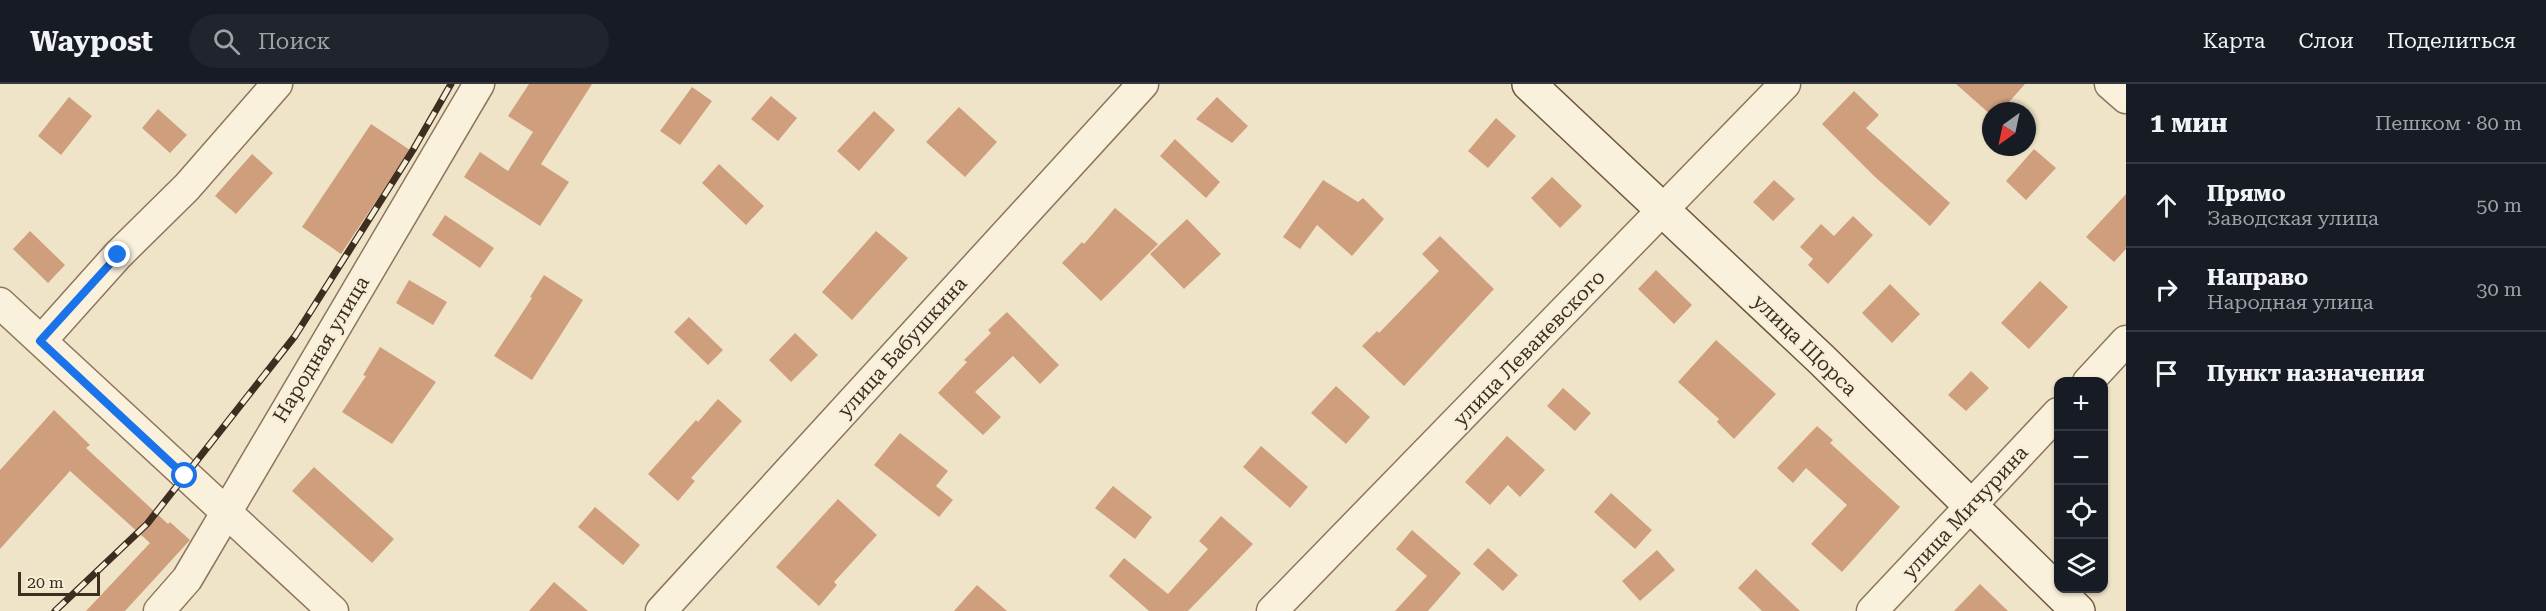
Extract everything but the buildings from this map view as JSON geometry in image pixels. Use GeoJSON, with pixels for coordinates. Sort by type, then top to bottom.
{"type":"FeatureCollection","features":[{"type":"Feature","properties":{"kind":"main road","name":"улица Щорса"},"geometry":{"type":"LineString","coordinates":[[1529,84],[1822,360],[2078,611]]}},
{"type":"Feature","properties":{"kind":"street"},"geometry":{"type":"LineString","coordinates":[[40,341],[118,255],[187,187],[277,84]]}},
{"type":"Feature","properties":{"kind":"street","name":"Народная улица"},"geometry":{"type":"LineString","coordinates":[[159,611],[187,579],[479,84]]}},
{"type":"Feature","properties":{"kind":"street","name":"улица Бабушкина"},"geometry":{"type":"LineString","coordinates":[[661,611],[1143,84]]}},
{"type":"Feature","properties":{"kind":"street","name":"улица Леваневского"},"geometry":{"type":"LineString","coordinates":[[1272,611],[1785,84]]}},
{"type":"Feature","properties":{"kind":"street"},"geometry":{"type":"LineString","coordinates":[[2110,84],[2126,98]]}},
{"type":"Feature","properties":{"kind":"street"},"geometry":{"type":"LineString","coordinates":[[0,303],[333,611]]}},
{"type":"Feature","properties":{"kind":"street"},"geometry":{"type":"LineString","coordinates":[[2092,377],[2126,341]]}},
{"type":"Feature","properties":{"kind":"street","name":"улица Мичурина"},"geometry":{"type":"LineString","coordinates":[[1872,611],[2054,417]]}},
{"type":"Feature","properties":{"kind":"railway"},"geometry":{"type":"LineString","coordinates":[[55,611],[147,524],[295,336],[413,150],[451,84]]}},
{"type":"Feature","properties":{"kind":"route"},"geometry":{"type":"LineString","coordinates":[[118,255],[40,341],[185,476]]}}]}
